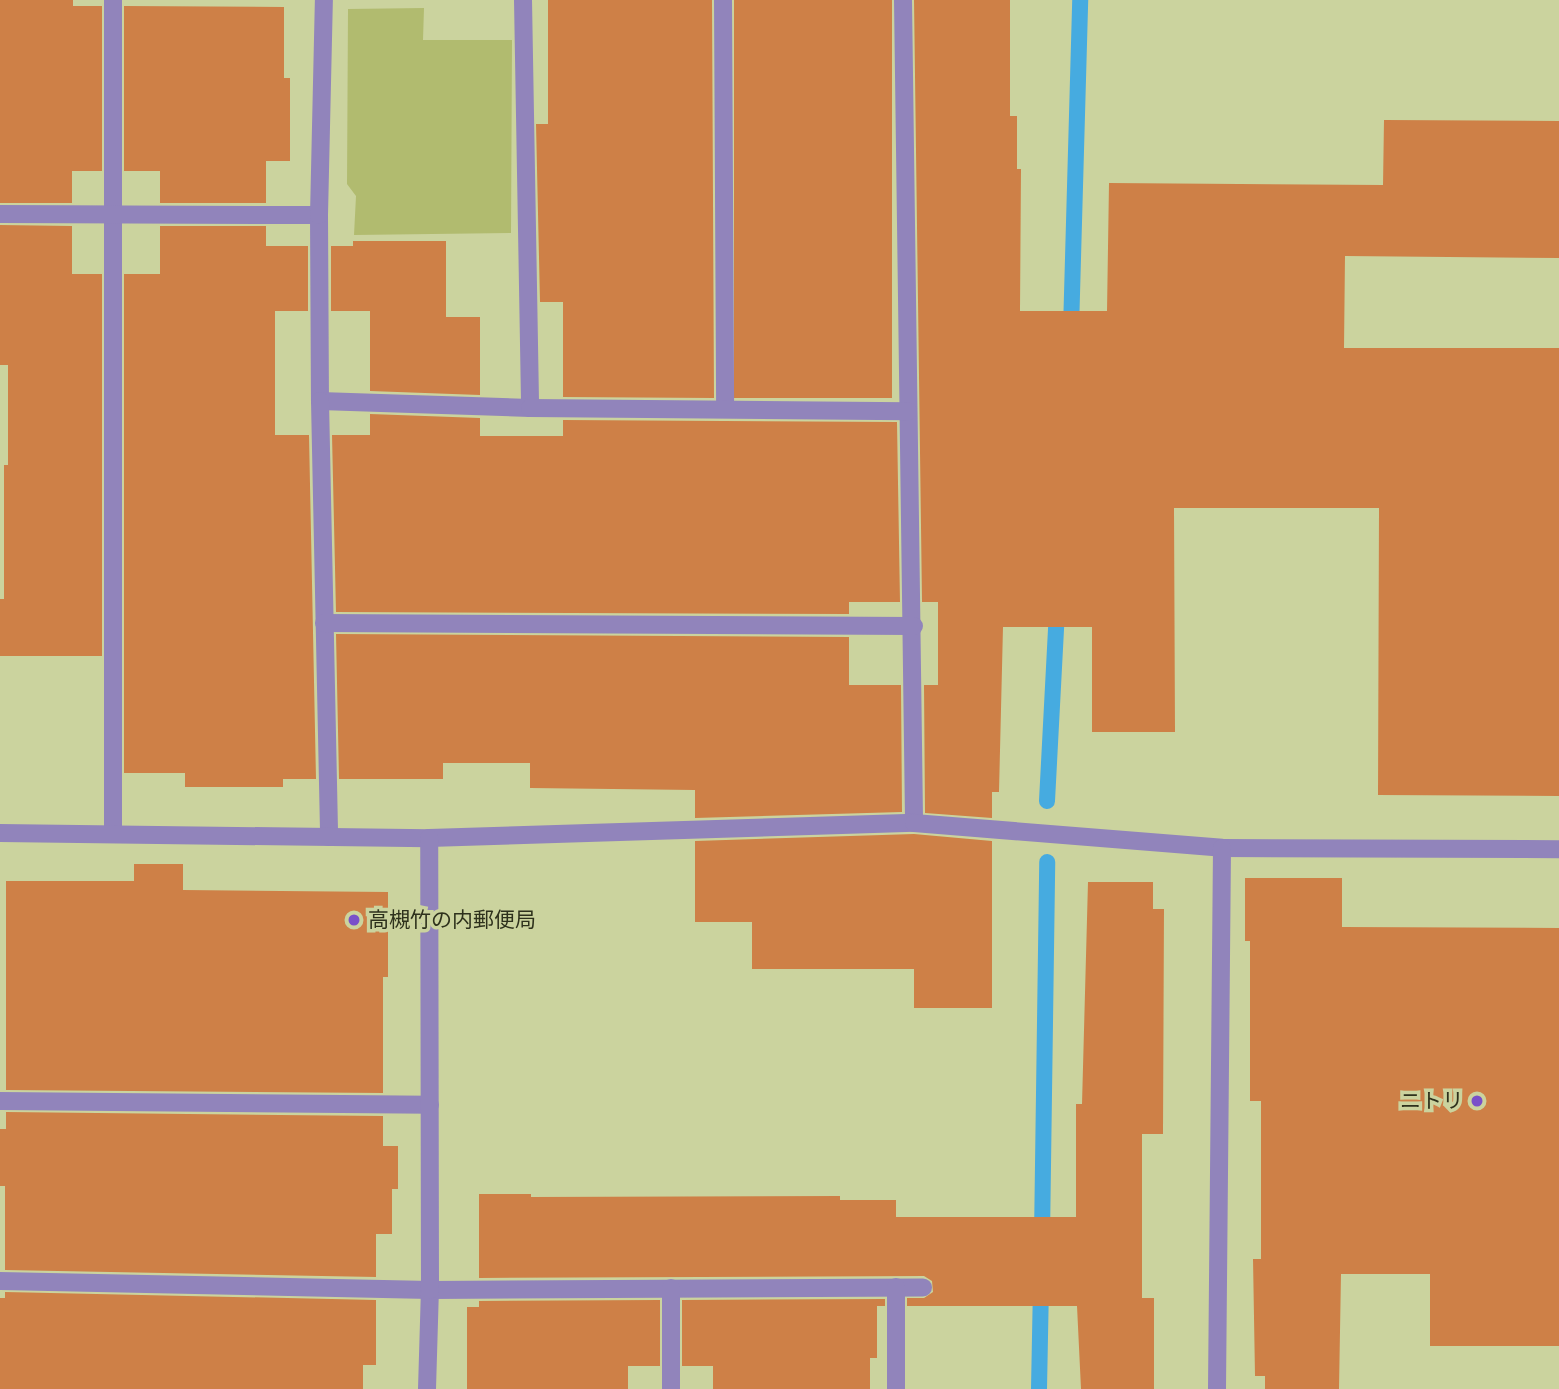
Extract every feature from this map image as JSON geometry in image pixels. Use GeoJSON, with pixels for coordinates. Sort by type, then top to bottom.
{"type":"FeatureCollection","features":[{"type":"Feature","properties":{"kind":"street"},"geometry":{"type":"LineString","coordinates":[[113,0],[113,834]]}},
{"type":"Feature","properties":{"kind":"street"},"geometry":{"type":"LineString","coordinates":[[324,0],[319,215],[328,837]]}},
{"type":"Feature","properties":{"kind":"street"},"geometry":{"type":"LineString","coordinates":[[523,0],[530,408]]}},
{"type":"Feature","properties":{"kind":"street"},"geometry":{"type":"LineString","coordinates":[[723,0],[725,408]]}},
{"type":"Feature","properties":{"kind":"street"},"geometry":{"type":"LineString","coordinates":[[903,0],[908,411],[914,626],[914,823]]}},
{"type":"Feature","properties":{"kind":"street"},"geometry":{"type":"LineString","coordinates":[[0,214],[319,215]]}},
{"type":"Feature","properties":{"kind":"street"},"geometry":{"type":"LineString","coordinates":[[320,401],[530,408],[908,411]]}},
{"type":"Feature","properties":{"kind":"street"},"geometry":{"type":"LineString","coordinates":[[324,623],[914,626]]}},
{"type":"Feature","properties":{"kind":"street"},"geometry":{"type":"LineString","coordinates":[[0,833],[429,838],[914,823],[1222,848],[1559,849]]}},
{"type":"Feature","properties":{"kind":"street"},"geometry":{"type":"LineString","coordinates":[[426,1389],[430,1290],[429,838]]}},
{"type":"Feature","properties":{"kind":"street"},"geometry":{"type":"LineString","coordinates":[[1217,1389],[1222,848]]}},
{"type":"Feature","properties":{"kind":"street"},"geometry":{"type":"LineString","coordinates":[[0,1101],[430,1105]]}},
{"type":"Feature","properties":{"kind":"street"},"geometry":{"type":"LineString","coordinates":[[0,1281],[430,1290],[923,1287]]}},
{"type":"Feature","properties":{"kind":"street"},"geometry":{"type":"LineString","coordinates":[[896,1287],[896,1389]]}},
{"type":"Feature","properties":{"kind":"street"},"geometry":{"type":"LineString","coordinates":[[671,1288],[671,1389]]}},
{"type":"Feature","properties":{"kind":"green space"},"geometry":{"type":"Polygon","coordinates":[[[424,8],[423,40],[512,40],[511,233],[354,235],[356,196],[347,184],[348,9],[424,8]]]}},
{"type":"Feature","properties":{"kind":"building"},"geometry":{"type":"Polygon","coordinates":[[[0,0],[73,0],[73,6],[102,6],[102,171],[72,171],[72,203],[0,203],[0,0]]]}},
{"type":"Feature","properties":{"kind":"building"},"geometry":{"type":"Polygon","coordinates":[[[548,0],[712,0],[714,398],[563,397],[563,302],[540,302],[536,124],[548,124],[548,0]]]}},
{"type":"Feature","properties":{"kind":"building"},"geometry":{"type":"Polygon","coordinates":[[[734,0],[892,0],[892,398],[734,398],[734,0]]]}},
{"type":"Feature","properties":{"kind":"building"},"geometry":{"type":"Polygon","coordinates":[[[914,0],[1010,0],[1010,116],[1017,116],[1017,169],[1021,169],[1020,311],[1107,311],[1109,183],[1383,185],[1384,120],[1559,121],[1559,258],[1345,256],[1344,348],[1559,348],[1559,796],[1378,795],[1379,508],[1174,508],[1175,732],[1092,732],[1092,627],[1003,627],[999,792],[992,792],[992,818],[925,813],[924,685],[938,685],[938,602],[922,602],[914,0]]]}},
{"type":"Feature","properties":{"kind":"building"},"geometry":{"type":"Polygon","coordinates":[[[124,6],[284,7],[284,78],[290,78],[290,161],[266,161],[266,203],[160,203],[160,171],[124,171],[124,6]]]}},
{"type":"Feature","properties":{"kind":"building"},"geometry":{"type":"Polygon","coordinates":[[[0,225],[72,226],[72,274],[102,274],[102,656],[0,656],[0,599],[4,599],[4,465],[8,465],[8,365],[0,365],[0,225]]]}},
{"type":"Feature","properties":{"kind":"building"},"geometry":{"type":"Polygon","coordinates":[[[160,226],[266,226],[266,246],[308,246],[308,311],[275,311],[275,435],[309,435],[316,779],[283,779],[283,787],[185,787],[185,773],[124,773],[124,274],[160,274],[160,226]]]}},
{"type":"Feature","properties":{"kind":"building"},"geometry":{"type":"Polygon","coordinates":[[[353,241],[446,241],[446,317],[480,317],[480,395],[370,391],[370,311],[331,311],[331,246],[353,246],[353,241]]]}},
{"type":"Feature","properties":{"kind":"building"},"geometry":{"type":"Polygon","coordinates":[[[370,414],[480,418],[480,436],[563,436],[563,420],[897,422],[900,602],[849,602],[849,614],[336,612],[332,435],[370,435],[370,414]]]}},
{"type":"Feature","properties":{"kind":"building"},"geometry":{"type":"Polygon","coordinates":[[[336,634],[849,637],[849,685],[901,685],[902,812],[695,818],[695,790],[530,788],[530,763],[443,763],[443,779],[339,779],[336,634]]]}},
{"type":"Feature","properties":{"kind":"building"},"geometry":{"type":"Polygon","coordinates":[[[914,834],[992,841],[992,1008],[914,1008],[914,969],[752,969],[752,922],[695,922],[695,841],[914,834]]]}},
{"type":"Feature","properties":{"kind":"building"},"geometry":{"type":"Polygon","coordinates":[[[134,864],[183,864],[183,890],[388,892],[388,977],[383,977],[383,1093],[6,1090],[6,881],[134,881],[134,864]]]}},
{"type":"Feature","properties":{"kind":"building"},"geometry":{"type":"Polygon","coordinates":[[[1245,878],[1342,878],[1342,927],[1559,928],[1559,1346],[1430,1346],[1430,1274],[1341,1274],[1339,1389],[1265,1389],[1265,1376],[1255,1376],[1253,1259],[1261,1259],[1261,1101],[1250,1101],[1250,941],[1245,941],[1245,878]]]}},
{"type":"Feature","properties":{"kind":"building"},"geometry":{"type":"Polygon","coordinates":[[[1088,882],[1153,882],[1153,909],[1164,909],[1163,1134],[1142,1134],[1142,1298],[1154,1298],[1154,1389],[1081,1389],[1077,1306],[907,1306],[907,1298],[924,1298],[933,1292],[932,1281],[924,1276],[479,1278],[479,1194],[531,1194],[531,1197],[840,1196],[840,1200],[896,1200],[896,1217],[1076,1217],[1076,1104],[1082,1104],[1088,882]]]}},
{"type":"Feature","properties":{"kind":"building"},"geometry":{"type":"Polygon","coordinates":[[[6,1112],[383,1116],[383,1146],[398,1146],[398,1189],[392,1189],[392,1234],[376,1234],[376,1277],[5,1270],[5,1186],[0,1186],[0,1129],[6,1129],[6,1112]]]}},
{"type":"Feature","properties":{"kind":"building"},"geometry":{"type":"Polygon","coordinates":[[[5,1292],[376,1300],[376,1365],[363,1365],[363,1389],[0,1389],[0,1298],[5,1298],[5,1292]]]}},
{"type":"Feature","properties":{"kind":"building"},"geometry":{"type":"Polygon","coordinates":[[[885,1299],[885,1306],[877,1306],[877,1358],[870,1358],[870,1389],[713,1389],[713,1366],[682,1366],[682,1300],[885,1299]]]}},
{"type":"Feature","properties":{"kind":"building"},"geometry":{"type":"Polygon","coordinates":[[[660,1300],[660,1366],[628,1366],[628,1389],[467,1389],[467,1307],[479,1307],[479,1301],[660,1300]]]}},
{"type":"Feature","properties":{"kind":"waterway"},"geometry":{"type":"LineString","coordinates":[[1071,330],[1080,0]]}},
{"type":"Feature","properties":{"kind":"waterway"},"geometry":{"type":"LineString","coordinates":[[1047,801],[1057,607]]}},
{"type":"Feature","properties":{"kind":"waterway"},"geometry":{"type":"LineString","coordinates":[[1042,1237],[1047,862]]}},
{"type":"Feature","properties":{"kind":"waterway"},"geometry":{"type":"LineString","coordinates":[[1039,1389],[1041,1284]]}},
{"type":"Feature","properties":{"kind":"place","name":"高槻竹の内郵便局"},"geometry":{"type":"Point","coordinates":[354,920]}},
{"type":"Feature","properties":{"kind":"place","name":"ニトリ"},"geometry":{"type":"Point","coordinates":[1477,1101]}}]}
